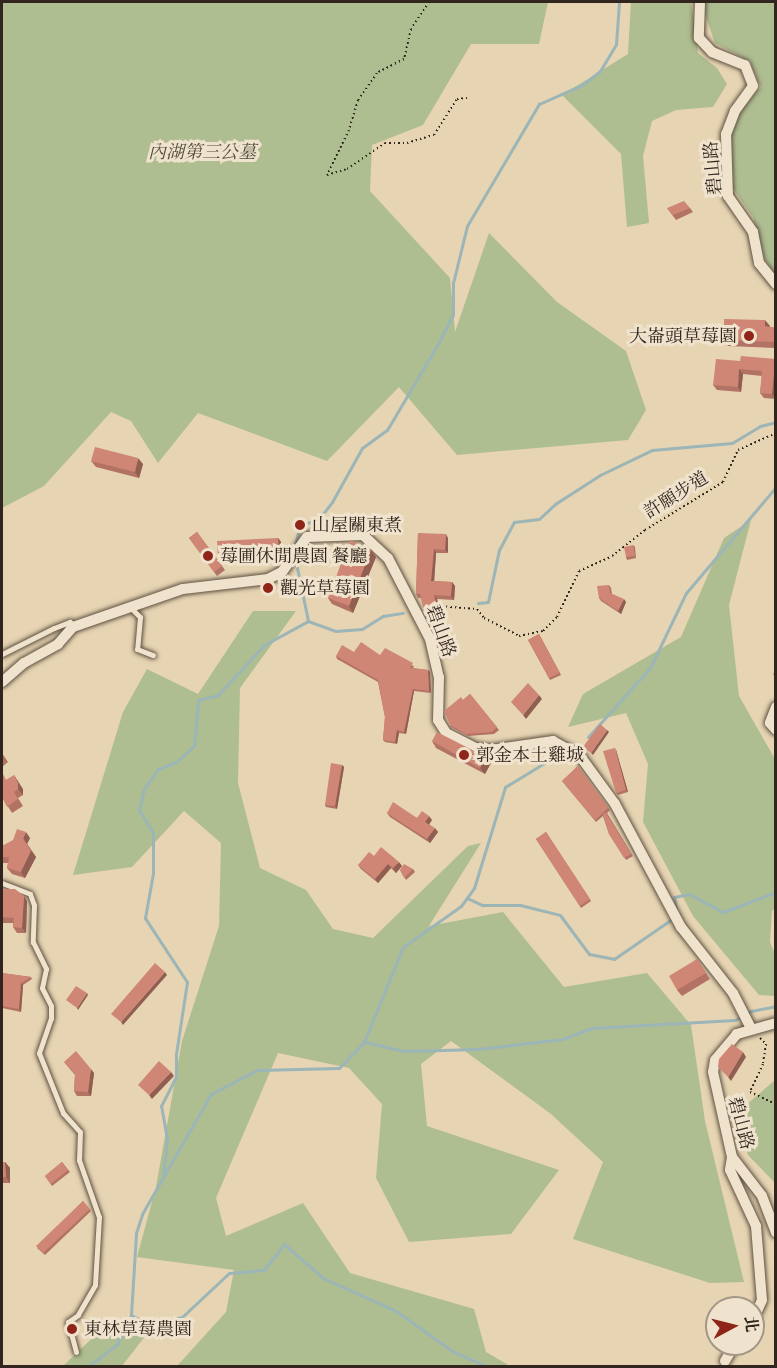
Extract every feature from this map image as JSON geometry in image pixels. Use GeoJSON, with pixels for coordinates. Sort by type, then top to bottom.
{"type":"FeatureCollection","features":[{"type":"Feature","properties":{"kind":"street","name":"碧山路"},"geometry":{"type":"LineString","coordinates":[[700,2],[699,38],[712,52],[745,65],[753,86],[735,111],[726,134],[729,196],[753,232],[759,263],[776,284]]}},
{"type":"Feature","properties":{"kind":"street","name":"碧山路"},"geometry":{"type":"LineString","coordinates":[[2,682],[24,663],[58,644],[73,627],[183,589],[268,579],[282,572],[307,537],[363,535],[374,542],[415,606],[437,662],[438,720],[446,733],[475,748],[490,750],[554,741],[580,756],[615,804],[681,927],[733,993],[750,1027],[737,1034],[723,1051],[713,1072],[732,1157],[762,1196],[776,1232]]}},
{"type":"Feature","properties":{"kind":"street"},"geometry":{"type":"LineString","coordinates":[[776,707],[770,723],[776,730]]}},
{"type":"Feature","properties":{"kind":"street"},"geometry":{"type":"LineString","coordinates":[[750,1027],[776,1023]]}},
{"type":"Feature","properties":{"kind":"street"},"geometry":{"type":"LineString","coordinates":[[732,1157],[730,1170],[756,1226],[762,1296]]}},
{"type":"Feature","properties":{"kind":"street"},"geometry":{"type":"LineString","coordinates":[[725,1361],[728,1356]]}},
{"type":"Feature","properties":{"kind":"lane"},"geometry":{"type":"LineString","coordinates":[[130,607],[140,617],[137,650],[153,655]]}},
{"type":"Feature","properties":{"kind":"lane"},"geometry":{"type":"LineString","coordinates":[[2,654],[62,625],[70,622],[73,627]]}},
{"type":"Feature","properties":{"kind":"lane"},"geometry":{"type":"LineString","coordinates":[[2,883],[30,894],[34,905],[33,942],[46,969],[42,988],[51,1005],[51,1018],[39,1053],[63,1113],[80,1132],[79,1160],[99,1217],[95,1285],[78,1315],[68,1322],[76,1352]]}},
{"type":"Feature","properties":{"kind":"path"},"geometry":{"type":"LineString","coordinates":[[429,2],[411,29],[404,59],[377,73],[358,100],[349,130],[327,176],[347,170],[385,143],[407,142],[434,135],[457,99],[467,98]]}},
{"type":"Feature","properties":{"kind":"path","name":"許願步道"},"geometry":{"type":"LineString","coordinates":[[415,606],[474,608],[498,627],[519,636],[538,633],[557,617],[579,572],[612,556],[645,530],[723,482],[738,450],[776,433]]}},
{"type":"Feature","properties":{"kind":"path"},"geometry":{"type":"LineString","coordinates":[[750,1027],[766,1044],[762,1064],[750,1092],[776,1104]]}},
{"type":"Feature","properties":{"kind":"green space","name":"內湖第三公墓"},"geometry":{"type":"Polygon","coordinates":[[[2,2],[548,2],[539,44],[471,44],[423,125],[372,145],[370,191],[450,278],[455,332],[489,233],[557,302],[626,351],[646,410],[628,440],[457,455],[399,387],[327,461],[198,413],[158,463],[131,421],[111,412],[44,486],[2,508],[2,2]]]}},
{"type":"Feature","properties":{"kind":"green space"},"geometry":{"type":"Polygon","coordinates":[[[631,2],[691,2],[698,53],[717,68],[727,84],[713,107],[676,110],[652,121],[643,156],[649,223],[627,227],[621,154],[562,95],[628,54],[631,2]]]}},
{"type":"Feature","properties":{"kind":"green space"},"geometry":{"type":"Polygon","coordinates":[[[705,2],[775,2],[775,276],[764,257],[753,217],[732,187],[732,129],[738,114],[761,87],[750,61],[715,43],[704,11],[705,2]]]}},
{"type":"Feature","properties":{"kind":"green space"},"geometry":{"type":"Polygon","coordinates":[[[751,520],[729,605],[739,696],[775,759],[776,908],[772,911],[770,942],[775,954],[775,996],[759,995],[693,916],[643,822],[648,764],[626,713],[568,727],[583,694],[681,637],[724,538],[751,520]]]}},
{"type":"Feature","properties":{"kind":"green space"},"geometry":{"type":"Polygon","coordinates":[[[253,611],[296,611],[240,688],[238,783],[260,868],[306,890],[333,929],[373,938],[468,846],[481,843],[429,926],[503,912],[564,987],[647,973],[691,1025],[705,1121],[744,1282],[710,1283],[573,1239],[603,1162],[551,1114],[451,1041],[421,1064],[427,1126],[559,1170],[511,1234],[409,1242],[376,1178],[382,1104],[349,1068],[278,1053],[216,1198],[226,1236],[303,1203],[350,1273],[474,1309],[486,1352],[510,1366],[177,1366],[226,1312],[234,1270],[137,1257],[156,1187],[182,1041],[219,926],[221,843],[184,811],[132,867],[73,875],[123,712],[147,669],[198,694],[253,611]]]}},
{"type":"Feature","properties":{"kind":"green space"},"geometry":{"type":"Polygon","coordinates":[[[775,1080],[775,1183],[748,1155],[733,1102],[744,1107],[775,1080]]]}},
{"type":"Feature","properties":{"kind":"green space"},"geometry":{"type":"Polygon","coordinates":[[[160,1317],[122,1366],[63,1366],[108,1323],[160,1317]]]}},
{"type":"Feature","properties":{"kind":"building"},"geometry":{"type":"Polygon","coordinates":[[[684,201],[690,208],[673,215],[667,208],[684,201]]]}},
{"type":"Feature","properties":{"kind":"building","name":"大崙頭草莓園"},"geometry":{"type":"Polygon","coordinates":[[[724,319],[765,320],[765,326],[776,328],[776,342],[724,340],[724,319]]]}},
{"type":"Feature","properties":{"kind":"building"},"geometry":{"type":"Polygon","coordinates":[[[741,356],[776,359],[772,394],[760,393],[762,371],[739,369],[738,387],[713,385],[716,359],[740,361],[741,356]]]}},
{"type":"Feature","properties":{"kind":"building"},"geometry":{"type":"Polygon","coordinates":[[[95,447],[138,458],[135,472],[91,461],[95,447]]]}},
{"type":"Feature","properties":{"kind":"building","name":"莓圃休閒農園 餐廳"},"geometry":{"type":"Polygon","coordinates":[[[197,532],[222,566],[214,572],[189,538],[197,532]]]}},
{"type":"Feature","properties":{"kind":"building"},"geometry":{"type":"Polygon","coordinates":[[[418,533],[446,534],[445,550],[434,549],[431,581],[452,582],[451,596],[434,595],[449,654],[440,656],[429,613],[425,614],[420,594],[416,594],[418,533]]]}},
{"type":"Feature","properties":{"kind":"building"},"geometry":{"type":"Polygon","coordinates":[[[278,538],[279,554],[218,557],[217,541],[278,538]]]}},
{"type":"Feature","properties":{"kind":"building"},"geometry":{"type":"Polygon","coordinates":[[[350,540],[371,550],[349,606],[328,598],[350,540]]]}},
{"type":"Feature","properties":{"kind":"building"},"geometry":{"type":"Polygon","coordinates":[[[633,545],[635,556],[626,557],[624,547],[633,545]]]}},
{"type":"Feature","properties":{"kind":"building"},"geometry":{"type":"Polygon","coordinates":[[[609,585],[610,593],[624,599],[618,611],[599,598],[597,586],[609,585]]]}},
{"type":"Feature","properties":{"kind":"building"},"geometry":{"type":"Polygon","coordinates":[[[539,634],[560,673],[549,678],[528,640],[539,634]]]}},
{"type":"Feature","properties":{"kind":"building"},"geometry":{"type":"Polygon","coordinates":[[[361,642],[380,655],[385,648],[413,663],[410,668],[428,670],[429,691],[413,689],[404,732],[397,730],[395,742],[383,740],[385,717],[378,680],[336,656],[342,645],[354,652],[361,642]]]}},
{"type":"Feature","properties":{"kind":"building"},"geometry":{"type":"Polygon","coordinates":[[[528,683],[539,695],[523,715],[511,702],[528,683]]]}},
{"type":"Feature","properties":{"kind":"building"},"geometry":{"type":"Polygon","coordinates":[[[470,694],[497,727],[492,732],[466,734],[450,725],[444,711],[461,697],[463,700],[470,694]]]}},
{"type":"Feature","properties":{"kind":"building"},"geometry":{"type":"Polygon","coordinates":[[[600,724],[607,730],[591,753],[583,747],[600,724]]]}},
{"type":"Feature","properties":{"kind":"building","name":"郭金本土雞城"},"geometry":{"type":"Polygon","coordinates":[[[437,732],[486,757],[480,768],[432,741],[437,732]]]}},
{"type":"Feature","properties":{"kind":"building"},"geometry":{"type":"Polygon","coordinates":[[[615,748],[626,790],[616,793],[603,751],[615,748]]]}},
{"type":"Feature","properties":{"kind":"building"},"geometry":{"type":"Polygon","coordinates":[[[331,763],[342,765],[335,806],[325,805],[331,763]]]}},
{"type":"Feature","properties":{"kind":"building"},"geometry":{"type":"Polygon","coordinates":[[[578,766],[608,808],[595,820],[562,781],[578,766]]]}},
{"type":"Feature","properties":{"kind":"building"},"geometry":{"type":"Polygon","coordinates":[[[2,772],[6,780],[14,775],[18,783],[18,789],[14,792],[18,799],[7,807],[2,797],[2,772]]]}},
{"type":"Feature","properties":{"kind":"building"},"geometry":{"type":"Polygon","coordinates":[[[393,802],[417,818],[422,811],[429,816],[425,822],[435,828],[427,839],[387,813],[393,802]]]}},
{"type":"Feature","properties":{"kind":"building"},"geometry":{"type":"Polygon","coordinates":[[[606,813],[631,854],[624,858],[609,834],[603,814],[606,813]]]}},
{"type":"Feature","properties":{"kind":"building"},"geometry":{"type":"Polygon","coordinates":[[[17,829],[26,832],[23,838],[31,851],[21,872],[7,868],[9,857],[2,857],[2,846],[13,840],[17,829]]]}},
{"type":"Feature","properties":{"kind":"building"},"geometry":{"type":"Polygon","coordinates":[[[546,832],[590,899],[580,906],[536,839],[546,832]]]}},
{"type":"Feature","properties":{"kind":"building"},"geometry":{"type":"Polygon","coordinates":[[[381,847],[399,862],[393,868],[388,864],[375,879],[358,865],[369,852],[374,856],[381,847]]]}},
{"type":"Feature","properties":{"kind":"building"},"geometry":{"type":"Polygon","coordinates":[[[404,864],[413,869],[404,878],[400,870],[404,864]]]}},
{"type":"Feature","properties":{"kind":"building"},"geometry":{"type":"Polygon","coordinates":[[[2,889],[15,889],[24,896],[22,928],[13,927],[14,918],[2,917],[2,889]]]}},
{"type":"Feature","properties":{"kind":"building"},"geometry":{"type":"Polygon","coordinates":[[[697,959],[706,973],[677,990],[669,976],[697,959]]]}},
{"type":"Feature","properties":{"kind":"building"},"geometry":{"type":"Polygon","coordinates":[[[155,963],[165,972],[121,1022],[111,1014],[155,963]]]}},
{"type":"Feature","properties":{"kind":"building"},"geometry":{"type":"Polygon","coordinates":[[[2,973],[31,977],[21,983],[19,1009],[2,1006],[2,973]]]}},
{"type":"Feature","properties":{"kind":"building"},"geometry":{"type":"Polygon","coordinates":[[[76,986],[87,993],[77,1008],[66,1000],[76,986]]]}},
{"type":"Feature","properties":{"kind":"building"},"geometry":{"type":"Polygon","coordinates":[[[732,1044],[743,1052],[728,1077],[718,1067],[719,1059],[732,1044]]]}},
{"type":"Feature","properties":{"kind":"building"},"geometry":{"type":"Polygon","coordinates":[[[76,1051],[91,1069],[88,1092],[74,1091],[75,1074],[64,1062],[76,1051]]]}},
{"type":"Feature","properties":{"kind":"building"},"geometry":{"type":"Polygon","coordinates":[[[159,1061],[171,1072],[149,1095],[138,1085],[159,1061]]]}},
{"type":"Feature","properties":{"kind":"building"},"geometry":{"type":"Polygon","coordinates":[[[2,1162],[5,1162],[6,1177],[2,1177],[2,1162]]]}},
{"type":"Feature","properties":{"kind":"building"},"geometry":{"type":"Polygon","coordinates":[[[62,1162],[68,1170],[51,1184],[45,1176],[62,1162]]]}},
{"type":"Feature","properties":{"kind":"building"},"geometry":{"type":"Polygon","coordinates":[[[83,1201],[90,1209],[43,1253],[36,1246],[83,1201]]]}},
{"type":"Feature","properties":{"kind":"waterway"},"geometry":{"type":"LineString","coordinates":[[295,545],[300,525],[318,520],[332,502],[362,448],[387,430],[453,315],[453,283],[467,226],[539,104],[584,84],[600,71],[616,44],[619,2]]}},
{"type":"Feature","properties":{"kind":"waterway"},"geometry":{"type":"LineString","coordinates":[[478,603],[488,602],[499,550],[514,522],[539,519],[555,504],[600,475],[652,450],[732,443],[760,426],[776,422]]}},
{"type":"Feature","properties":{"kind":"waterway"},"geometry":{"type":"LineString","coordinates":[[588,737],[650,668],[686,593],[776,487]]}},
{"type":"Feature","properties":{"kind":"waterway"},"geometry":{"type":"LineString","coordinates":[[295,558],[308,621]]}},
{"type":"Feature","properties":{"kind":"waterway"},"geometry":{"type":"LineString","coordinates":[[163,1174],[167,1139],[161,1106],[176,1077],[176,1054],[187,982],[145,918],[153,873],[153,833],[139,810],[144,789],[158,769],[176,762],[194,746],[198,700],[218,695],[264,645],[308,621],[335,631],[362,629],[383,616],[403,613]]}},
{"type":"Feature","properties":{"kind":"waterway"},"geometry":{"type":"LineString","coordinates":[[131,1315],[136,1233],[142,1214],[211,1094],[257,1070],[339,1068],[364,1042],[403,947],[461,906],[474,888],[505,787],[559,754]]}},
{"type":"Feature","properties":{"kind":"waterway"},"geometry":{"type":"LineString","coordinates":[[677,915],[674,897],[689,894],[723,912],[776,892]]}},
{"type":"Feature","properties":{"kind":"waterway"},"geometry":{"type":"LineString","coordinates":[[467,898],[482,905],[520,905],[560,915],[589,954],[614,959],[672,919]]}},
{"type":"Feature","properties":{"kind":"waterway"},"geometry":{"type":"LineString","coordinates":[[365,1042],[404,1051],[479,1049],[563,1039],[591,1028],[735,1020],[751,1011],[776,1006]]}},
{"type":"Feature","properties":{"kind":"waterway"},"geometry":{"type":"LineString","coordinates":[[89,1366],[117,1344],[131,1315],[149,1324],[182,1317],[229,1273],[264,1270],[284,1244],[323,1278],[396,1311],[452,1351],[486,1366]]}},
{"type":"Feature","properties":{"kind":"place","name":"大崙頭草莓園"},"geometry":{"type":"Point","coordinates":[749,336]}},
{"type":"Feature","properties":{"kind":"place","name":"山屋關東煮"},"geometry":{"type":"Point","coordinates":[300,525]}},
{"type":"Feature","properties":{"kind":"place","name":"莓圃休閒農園 餐廳"},"geometry":{"type":"Point","coordinates":[208,556]}},
{"type":"Feature","properties":{"kind":"place","name":"觀光草莓園"},"geometry":{"type":"Point","coordinates":[268,588]}},
{"type":"Feature","properties":{"kind":"place","name":"郭金本土雞城"},"geometry":{"type":"Point","coordinates":[464,755]}},
{"type":"Feature","properties":{"kind":"place","name":"東林草莓農園"},"geometry":{"type":"Point","coordinates":[72,1329]}}]}
